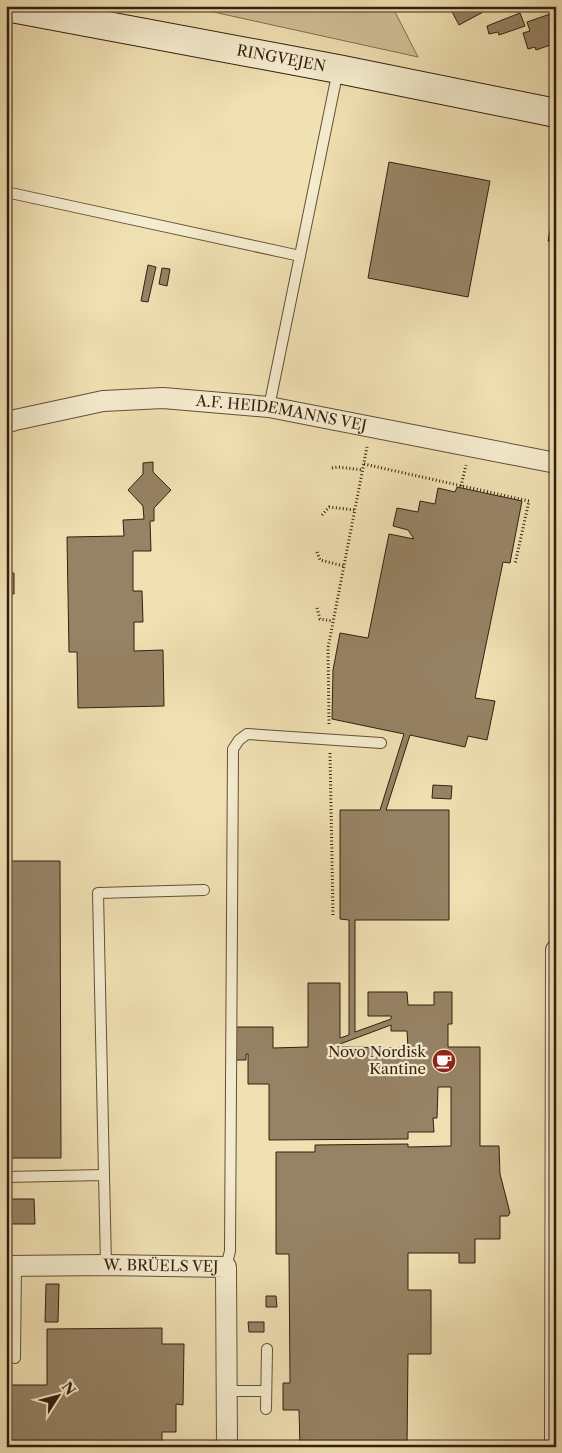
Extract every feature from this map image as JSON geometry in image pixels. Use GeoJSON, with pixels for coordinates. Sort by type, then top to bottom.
{"type":"FeatureCollection","features":[{"type":"Feature","properties":{"kind":"main road","name":"RINGVEJEN"},"geometry":{"type":"LineString","coordinates":[[6,7],[338,69],[556,113]]}},
{"type":"Feature","properties":{"kind":"street","name":"A.F. HEIDEMANNS VEJ"},"geometry":{"type":"LineString","coordinates":[[6,424],[15,420],[103,401],[154,398],[269,407],[556,463]]}},
{"type":"Feature","properties":{"kind":"street"},"geometry":{"type":"LineString","coordinates":[[555,1447],[556,950]]}},
{"type":"Feature","properties":{"kind":"street","name":"W. BRÜELS VEJ"},"geometry":{"type":"LineString","coordinates":[[11,1266],[226,1267],[227,1446]]}},
{"type":"Feature","properties":{"kind":"lane"},"geometry":{"type":"LineString","coordinates":[[269,407],[338,69]]}},
{"type":"Feature","properties":{"kind":"lane"},"geometry":{"type":"LineString","coordinates":[[6,192],[300,256]]}},
{"type":"Feature","properties":{"kind":"lane"},"geometry":{"type":"LineString","coordinates":[[226,1267],[230,1251],[233,749],[239,740],[247,734],[381,743]]}},
{"type":"Feature","properties":{"kind":"lane"},"geometry":{"type":"LineString","coordinates":[[106,1265],[98,893],[204,890]]}},
{"type":"Feature","properties":{"kind":"lane"},"geometry":{"type":"LineString","coordinates":[[6,1177],[104,1175]]}},
{"type":"Feature","properties":{"kind":"lane"},"geometry":{"type":"LineString","coordinates":[[11,1266],[15,1358]]}},
{"type":"Feature","properties":{"kind":"lane"},"geometry":{"type":"LineString","coordinates":[[266,1409],[268,1349]]}},
{"type":"Feature","properties":{"kind":"lane"},"geometry":{"type":"LineString","coordinates":[[227,1391],[266,1391]]}},
{"type":"Feature","properties":{"kind":"lane"},"geometry":{"type":"LineString","coordinates":[[200,1447],[227,1446]]}},
{"type":"Feature","properties":{"kind":"path"},"geometry":{"type":"LineString","coordinates":[[333,915],[328,648],[371,427]]}},
{"type":"Feature","properties":{"kind":"path"},"geometry":{"type":"LineString","coordinates":[[364,464],[529,501],[515,564]]}},
{"type":"Feature","properties":{"kind":"path"},"geometry":{"type":"LineString","coordinates":[[332,468],[338,466],[362,470]]}},
{"type":"Feature","properties":{"kind":"path"},"geometry":{"type":"LineString","coordinates":[[322,515],[329,507],[355,510]]}},
{"type":"Feature","properties":{"kind":"path"},"geometry":{"type":"LineString","coordinates":[[317,552],[320,560],[344,566]]}},
{"type":"Feature","properties":{"kind":"path"},"geometry":{"type":"LineString","coordinates":[[317,608],[320,619],[333,621]]}},
{"type":"Feature","properties":{"kind":"shaded area"},"geometry":{"type":"Polygon","coordinates":[[[186,6],[392,6],[418,57],[186,6]]]}},
{"type":"Feature","properties":{"kind":"building"},"geometry":{"type":"Polygon","coordinates":[[[449,6],[483,6],[485,11],[459,25],[449,6]]]}},
{"type":"Feature","properties":{"kind":"building"},"geometry":{"type":"Polygon","coordinates":[[[556,12],[556,43],[536,50],[535,47],[528,49],[523,33],[530,31],[527,22],[556,12]]]}},
{"type":"Feature","properties":{"kind":"building"},"geometry":{"type":"Polygon","coordinates":[[[520,13],[525,26],[499,35],[498,32],[489,34],[487,26],[520,13]]]}},
{"type":"Feature","properties":{"kind":"building"},"geometry":{"type":"Polygon","coordinates":[[[389,162],[490,181],[468,297],[368,278],[389,162]]]}},
{"type":"Feature","properties":{"kind":"building"},"geometry":{"type":"Polygon","coordinates":[[[556,202],[556,242],[548,241],[556,202]]]}},
{"type":"Feature","properties":{"kind":"building"},"geometry":{"type":"Polygon","coordinates":[[[148,265],[156,267],[148,302],[141,301],[148,265]]]}},
{"type":"Feature","properties":{"kind":"building"},"geometry":{"type":"Polygon","coordinates":[[[162,268],[170,269],[167,286],[159,284],[162,268]]]}},
{"type":"Feature","properties":{"kind":"building"},"geometry":{"type":"Polygon","coordinates":[[[153,462],[153,472],[171,490],[154,508],[154,521],[150,521],[151,551],[133,551],[133,591],[142,591],[143,622],[134,622],[134,651],[163,650],[164,706],[78,708],[77,652],[69,652],[67,537],[124,536],[123,520],[144,519],[143,506],[128,490],[143,474],[143,463],[153,462]]]}},
{"type":"Feature","properties":{"kind":"building"},"geometry":{"type":"Polygon","coordinates":[[[457,487],[522,501],[510,563],[503,562],[475,698],[495,701],[487,740],[468,736],[465,747],[410,735],[386,810],[449,810],[449,920],[355,920],[355,1032],[391,1019],[391,1016],[368,1016],[368,992],[407,992],[408,1005],[434,1005],[434,992],[452,992],[452,1024],[448,1024],[448,1047],[480,1047],[480,1146],[499,1146],[500,1174],[510,1213],[508,1216],[500,1216],[500,1239],[475,1239],[475,1263],[459,1263],[459,1253],[408,1253],[408,1290],[431,1290],[431,1354],[408,1354],[407,1447],[300,1447],[299,1410],[283,1410],[283,1383],[290,1383],[289,1254],[276,1254],[276,1152],[315,1152],[315,1145],[408,1144],[408,1147],[451,1146],[451,1087],[438,1087],[437,1118],[433,1118],[434,1132],[408,1132],[408,1139],[269,1140],[269,1084],[248,1084],[248,1054],[246,1054],[246,1060],[236,1060],[236,1027],[273,1027],[273,1048],[308,1047],[308,983],[340,983],[340,1038],[349,1035],[349,920],[340,919],[340,810],[380,810],[404,734],[332,719],[333,670],[340,633],[368,638],[389,534],[414,539],[408,530],[393,526],[397,508],[418,512],[420,501],[435,504],[438,488],[455,492],[457,487]],[[391,1025],[340,1044],[340,1047],[408,1048],[407,1031],[391,1031],[391,1025]]]}},
{"type":"Feature","properties":{"kind":"building"},"geometry":{"type":"Polygon","coordinates":[[[6,547],[9,547],[9,573],[14,573],[14,594],[10,594],[10,604],[6,604],[6,547]]]}},
{"type":"Feature","properties":{"kind":"building"},"geometry":{"type":"Polygon","coordinates":[[[433,785],[452,786],[451,799],[432,798],[433,785]]]}},
{"type":"Feature","properties":{"kind":"building"},"geometry":{"type":"Polygon","coordinates":[[[6,861],[60,861],[61,1158],[6,1158],[6,861]]]}},
{"type":"Feature","properties":{"kind":"building"},"geometry":{"type":"Polygon","coordinates":[[[6,1199],[34,1199],[35,1224],[6,1224],[6,1199]]]}},
{"type":"Feature","properties":{"kind":"building"},"geometry":{"type":"Polygon","coordinates":[[[46,1284],[59,1284],[58,1322],[45,1322],[46,1284]]]}},
{"type":"Feature","properties":{"kind":"building"},"geometry":{"type":"Polygon","coordinates":[[[266,1296],[276,1296],[277,1307],[266,1307],[266,1296]]]}},
{"type":"Feature","properties":{"kind":"building"},"geometry":{"type":"Polygon","coordinates":[[[248,1322],[264,1322],[264,1332],[249,1332],[248,1322]]]}},
{"type":"Feature","properties":{"kind":"building"},"geometry":{"type":"Polygon","coordinates":[[[162,1328],[162,1344],[184,1344],[183,1405],[176,1404],[176,1432],[162,1432],[162,1447],[6,1447],[6,1385],[47,1385],[47,1329],[162,1328]]]}},
{"type":"Feature","properties":{"kind":"place","name":"Novo Nordisk Kantine"},"geometry":{"type":"Point","coordinates":[444,1061]}}]}
